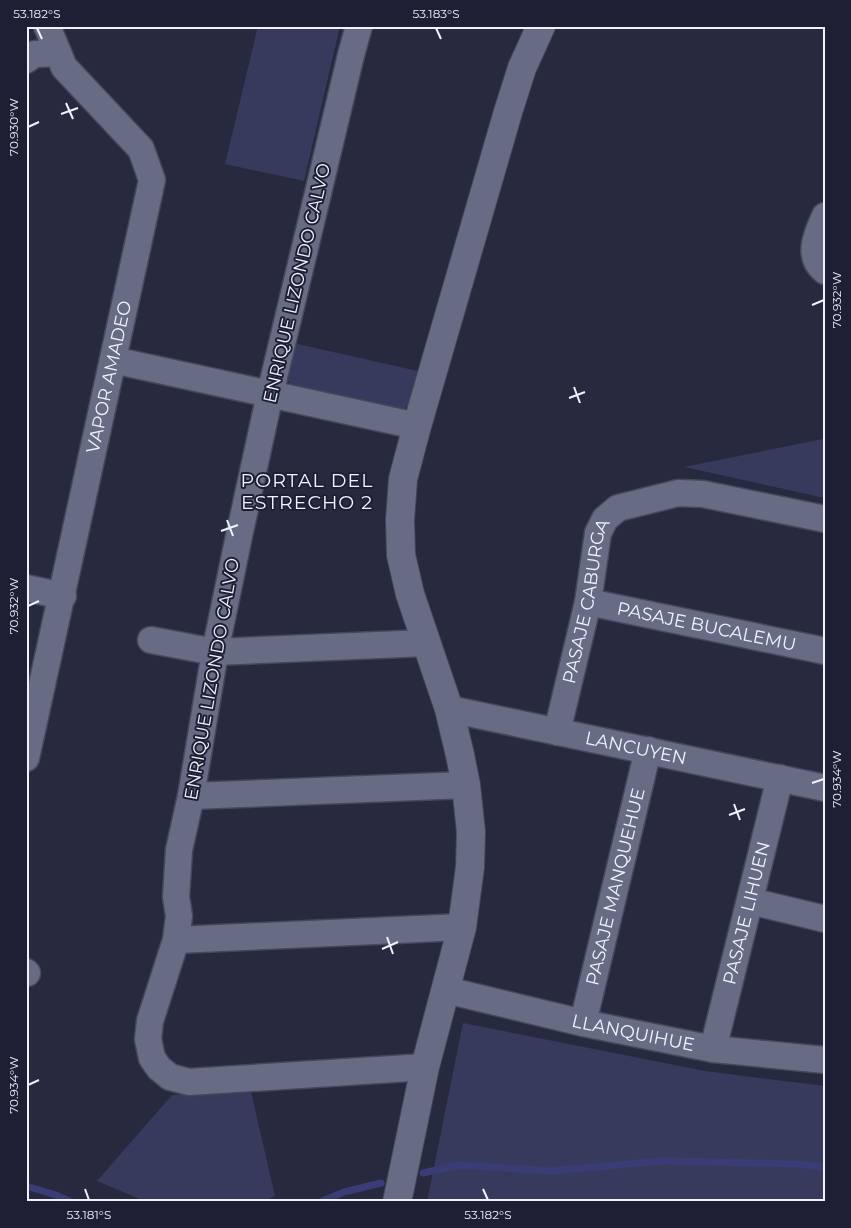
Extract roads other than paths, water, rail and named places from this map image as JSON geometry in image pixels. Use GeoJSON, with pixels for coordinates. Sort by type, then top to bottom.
{"type":"FeatureCollection","features":[{"type":"Feature","properties":{"kind":"street","name":"VAPOR AMADEO"},"geometry":{"type":"LineString","coordinates":[[26,758],[63,596],[152,180],[141,149],[64,67],[47,26]]}},
{"type":"Feature","properties":{"kind":"street","name":"ENRIQUE LIZONDO CALVO"},"geometry":{"type":"LineString","coordinates":[[359,26],[270,394],[238,536],[215,652],[191,796],[179,850],[176,875],[176,897],[179,916],[176,940],[150,1021],[148,1039],[152,1058],[159,1068],[170,1077],[189,1082],[425,1067]]}},
{"type":"Feature","properties":{"kind":"street"},"geometry":{"type":"LineString","coordinates":[[397,1202],[425,1067],[462,927],[470,866],[471,841],[466,785],[460,754],[448,709],[410,594],[401,555],[400,520],[403,479],[519,77],[541,26]]}},
{"type":"Feature","properties":{"kind":"street"},"geometry":{"type":"LineString","coordinates":[[26,60],[34,54],[58,53]]}},
{"type":"Feature","properties":{"kind":"street"},"geometry":{"type":"LineString","coordinates":[[825,216],[814,247],[815,257],[819,266],[825,271]]}},
{"type":"Feature","properties":{"kind":"street"},"geometry":{"type":"LineString","coordinates":[[113,360],[417,426]]}},
{"type":"Feature","properties":{"kind":"street","name":"PASAJE CABURGA"},"geometry":{"type":"LineString","coordinates":[[557,732],[588,602],[598,533],[605,519],[618,508],[678,493],[703,494],[825,519]]}},
{"type":"Feature","properties":{"kind":"street"},"geometry":{"type":"LineString","coordinates":[[26,588],[63,596]]}},
{"type":"Feature","properties":{"kind":"street","name":"PASAJE BUCALEMU"},"geometry":{"type":"LineString","coordinates":[[588,602],[825,651]]}},
{"type":"Feature","properties":{"kind":"street"},"geometry":{"type":"LineString","coordinates":[[151,640],[215,652],[426,643]]}},
{"type":"Feature","properties":{"kind":"street","name":"LANCUYEN"},"geometry":{"type":"LineString","coordinates":[[448,709],[825,788]]}},
{"type":"Feature","properties":{"kind":"street","name":"PASAJE MANQUEHUE"},"geometry":{"type":"LineString","coordinates":[[583,1023],[648,750]]}},
{"type":"Feature","properties":{"kind":"street","name":"PASAJE LIHUEN"},"geometry":{"type":"LineString","coordinates":[[713,1049],[780,778]]}},
{"type":"Feature","properties":{"kind":"street"},"geometry":{"type":"LineString","coordinates":[[191,796],[466,785]]}},
{"type":"Feature","properties":{"kind":"street"},"geometry":{"type":"LineString","coordinates":[[750,901],[825,919]]}},
{"type":"Feature","properties":{"kind":"street"},"geometry":{"type":"LineString","coordinates":[[176,940],[462,927]]}},
{"type":"Feature","properties":{"kind":"street","name":"LLANQUIHUE"},"geometry":{"type":"LineString","coordinates":[[446,990],[583,1023],[713,1049],[825,1060]]}},
{"type":"Feature","properties":{"kind":"waterway"},"geometry":{"type":"LineString","coordinates":[[423,1173],[458,1165],[551,1171],[662,1161],[795,1164],[825,1167]]}},
{"type":"Feature","properties":{"kind":"waterway"},"geometry":{"type":"LineString","coordinates":[[320,1202],[344,1192],[381,1183]]}},
{"type":"Feature","properties":{"kind":"waterway"},"geometry":{"type":"LineString","coordinates":[[26,1186],[56,1195],[71,1202]]}},
{"type":"Feature","properties":{"kind":"district","name":"PORTAL DEL ESTRECHO 2"},"geometry":{"type":"Point","coordinates":[307,491]}}]}
